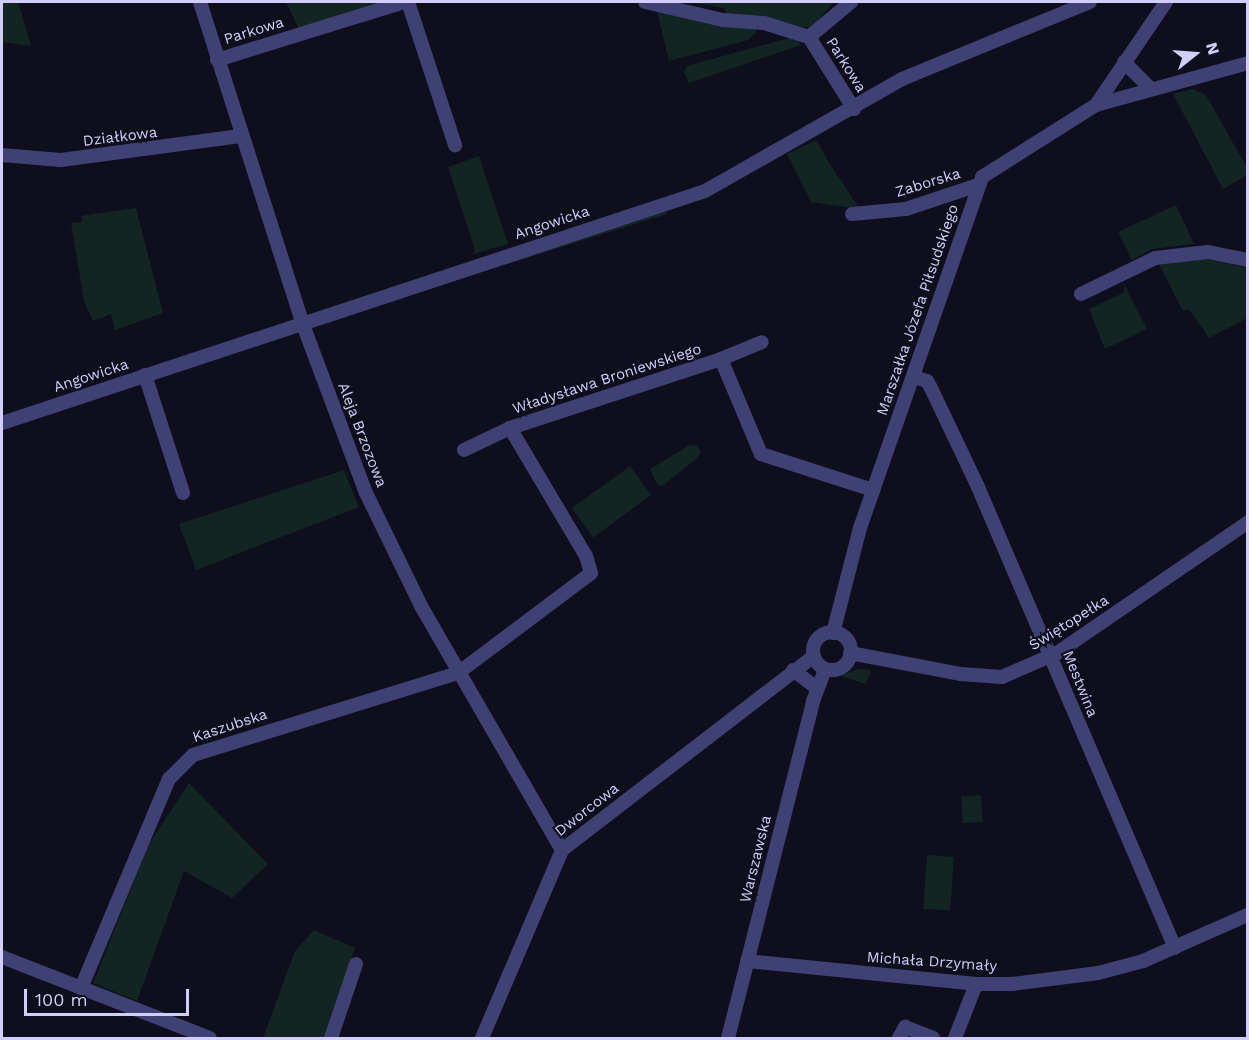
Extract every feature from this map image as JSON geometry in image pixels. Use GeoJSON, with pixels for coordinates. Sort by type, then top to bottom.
{"type":"FeatureCollection","features":[{"type":"Feature","properties":{"kind":"street","name":"Aleja Brzozowa"},"geometry":{"type":"LineString","coordinates":[[200,2],[302,322],[386,538],[458,673],[561,850]]}},
{"type":"Feature","properties":{"kind":"street","name":"Parkowa"},"geometry":{"type":"LineString","coordinates":[[218,60],[406,2]]}},
{"type":"Feature","properties":{"kind":"street"},"geometry":{"type":"LineString","coordinates":[[406,2],[455,145]]}},
{"type":"Feature","properties":{"kind":"street","name":"Parkowa"},"geometry":{"type":"LineString","coordinates":[[645,2],[723,20],[764,22],[809,38],[854,109]]}},
{"type":"Feature","properties":{"kind":"street","name":"Parkowa"},"geometry":{"type":"LineString","coordinates":[[809,38],[851,2]]}},
{"type":"Feature","properties":{"kind":"street","name":"Angowicka"},"geometry":{"type":"LineString","coordinates":[[2,423],[302,322],[705,191],[854,109],[902,79],[1090,2]]}},
{"type":"Feature","properties":{"kind":"street","name":"Marszałka Józefa Piłsudskiego"},"geometry":{"type":"LineString","coordinates":[[833,633],[873,490],[914,377],[978,185],[994,167],[1096,105],[1166,2]]}},
{"type":"Feature","properties":{"kind":"street"},"geometry":{"type":"LineString","coordinates":[[1124,62],[1151,89]]}},
{"type":"Feature","properties":{"kind":"street"},"geometry":{"type":"LineString","coordinates":[[1096,105],[1248,63]]}},
{"type":"Feature","properties":{"kind":"street","name":"Działkowa"},"geometry":{"type":"LineString","coordinates":[[2,155],[61,160],[242,136]]}},
{"type":"Feature","properties":{"kind":"street","name":"Zaborska"},"geometry":{"type":"LineString","coordinates":[[852,214],[906,209],[978,185]]}},
{"type":"Feature","properties":{"kind":"street"},"geometry":{"type":"LineString","coordinates":[[1081,294],[1155,258],[1208,252],[1248,260]]}},
{"type":"Feature","properties":{"kind":"street","name":"Władysława Broniewskiego"},"geometry":{"type":"LineString","coordinates":[[464,450],[510,428],[721,359],[762,342]]}},
{"type":"Feature","properties":{"kind":"street"},"geometry":{"type":"LineString","coordinates":[[721,359],[761,454],[873,490]]}},
{"type":"Feature","properties":{"kind":"street"},"geometry":{"type":"LineString","coordinates":[[145,375],[183,493]]}},
{"type":"Feature","properties":{"kind":"street","name":"Mestwina"},"geometry":{"type":"LineString","coordinates":[[914,377],[927,381],[967,463],[1175,948]]}},
{"type":"Feature","properties":{"kind":"street","name":"Kaszubska"},"geometry":{"type":"LineString","coordinates":[[81,988],[169,779],[193,755],[458,673],[587,577],[592,569],[510,428]]}},
{"type":"Feature","properties":{"kind":"street","name":"Świętopełka"},"geometry":{"type":"LineString","coordinates":[[850,653],[991,679],[1050,657],[1248,522]]}},
{"type":"Feature","properties":{"kind":"street"},"geometry":{"type":"LineString","coordinates":[[833,633],[845,639],[850,653],[841,667],[825,669],[814,656],[819,638],[833,633]]}},
{"type":"Feature","properties":{"kind":"street","name":"Dworcowa"},"geometry":{"type":"LineString","coordinates":[[482,1038],[561,850],[814,656]]}},
{"type":"Feature","properties":{"kind":"street","name":"Warszawska"},"geometry":{"type":"LineString","coordinates":[[728,1038],[817,688],[825,669]]}},
{"type":"Feature","properties":{"kind":"street"},"geometry":{"type":"LineString","coordinates":[[793,670],[817,688]]}},
{"type":"Feature","properties":{"kind":"street","name":"Michała Drzymały"},"geometry":{"type":"LineString","coordinates":[[747,961],[976,984],[1098,973],[1175,948],[1248,915]]}},
{"type":"Feature","properties":{"kind":"street"},"geometry":{"type":"LineString","coordinates":[[2,957],[210,1038]]}},
{"type":"Feature","properties":{"kind":"street"},"geometry":{"type":"LineString","coordinates":[[331,1038],[356,964]]}},
{"type":"Feature","properties":{"kind":"street"},"geometry":{"type":"LineString","coordinates":[[955,1038],[976,984]]}},
{"type":"Feature","properties":{"kind":"street"},"geometry":{"type":"LineString","coordinates":[[899,1038],[905,1026],[924,1037]]}},
{"type":"Feature","properties":{"kind":"green space"},"geometry":{"type":"Polygon","coordinates":[[[2,2],[18,2],[31,46],[2,42],[2,2]]]}},
{"type":"Feature","properties":{"kind":"green space"},"geometry":{"type":"Polygon","coordinates":[[[286,2],[386,2],[299,29],[286,2]]]}},
{"type":"Feature","properties":{"kind":"green space"},"geometry":{"type":"Polygon","coordinates":[[[690,2],[834,2],[811,28],[729,18],[724,8],[690,2]]]}},
{"type":"Feature","properties":{"kind":"green space"},"geometry":{"type":"Polygon","coordinates":[[[656,7],[756,28],[756,33],[748,40],[669,61],[656,7]]]}},
{"type":"Feature","properties":{"kind":"green space"},"geometry":{"type":"Polygon","coordinates":[[[789,38],[797,39],[801,45],[689,83],[684,72],[687,66],[789,38]]]}},
{"type":"Feature","properties":{"kind":"green space"},"geometry":{"type":"Polygon","coordinates":[[[1192,89],[1206,95],[1247,168],[1247,175],[1223,189],[1173,94],[1192,89]]]}},
{"type":"Feature","properties":{"kind":"green space"},"geometry":{"type":"Polygon","coordinates":[[[816,140],[860,209],[811,202],[787,154],[816,140]]]}},
{"type":"Feature","properties":{"kind":"green space"},"geometry":{"type":"Polygon","coordinates":[[[479,156],[508,244],[473,254],[475,250],[448,167],[479,156]]]}},
{"type":"Feature","properties":{"kind":"green space"},"geometry":{"type":"Polygon","coordinates":[[[1176,205],[1194,244],[1152,249],[1132,260],[1118,232],[1176,205]]]}},
{"type":"Feature","properties":{"kind":"green space"},"geometry":{"type":"Polygon","coordinates":[[[136,208],[163,313],[115,330],[111,314],[93,321],[84,301],[71,223],[82,222],[81,216],[136,208]]]}},
{"type":"Feature","properties":{"kind":"green space"},"geometry":{"type":"Polygon","coordinates":[[[664,208],[667,214],[333,319],[664,208]]]}},
{"type":"Feature","properties":{"kind":"green space"},"geometry":{"type":"Polygon","coordinates":[[[1206,259],[1247,268],[1247,318],[1209,338],[1189,309],[1183,311],[1159,264],[1206,259]]]}},
{"type":"Feature","properties":{"kind":"green space"},"geometry":{"type":"Polygon","coordinates":[[[1123,282],[1147,329],[1105,349],[1089,309],[1125,292],[1123,282]]]}},
{"type":"Feature","properties":{"kind":"green space"},"geometry":{"type":"Polygon","coordinates":[[[696,445],[701,452],[695,460],[662,486],[657,484],[650,469],[688,446],[696,445]]]}},
{"type":"Feature","properties":{"kind":"green space"},"geometry":{"type":"Polygon","coordinates":[[[630,466],[651,495],[593,537],[572,508],[630,466]]]}},
{"type":"Feature","properties":{"kind":"green space"},"geometry":{"type":"Polygon","coordinates":[[[344,470],[359,507],[196,570],[179,524],[344,470]]]}},
{"type":"Feature","properties":{"kind":"green space"},"geometry":{"type":"Polygon","coordinates":[[[858,669],[871,670],[866,684],[840,676],[858,669]]]}},
{"type":"Feature","properties":{"kind":"green space"},"geometry":{"type":"Polygon","coordinates":[[[189,783],[268,864],[232,898],[184,871],[137,1001],[93,983],[149,844],[189,783]]]}},
{"type":"Feature","properties":{"kind":"green space"},"geometry":{"type":"Polygon","coordinates":[[[981,795],[983,822],[963,823],[961,796],[981,795]]]}},
{"type":"Feature","properties":{"kind":"green space"},"geometry":{"type":"Polygon","coordinates":[[[927,855],[954,857],[950,911],[923,909],[927,855]]]}},
{"type":"Feature","properties":{"kind":"green space"},"geometry":{"type":"Polygon","coordinates":[[[314,930],[355,948],[326,1038],[263,1038],[295,951],[314,930]]]}}]}
